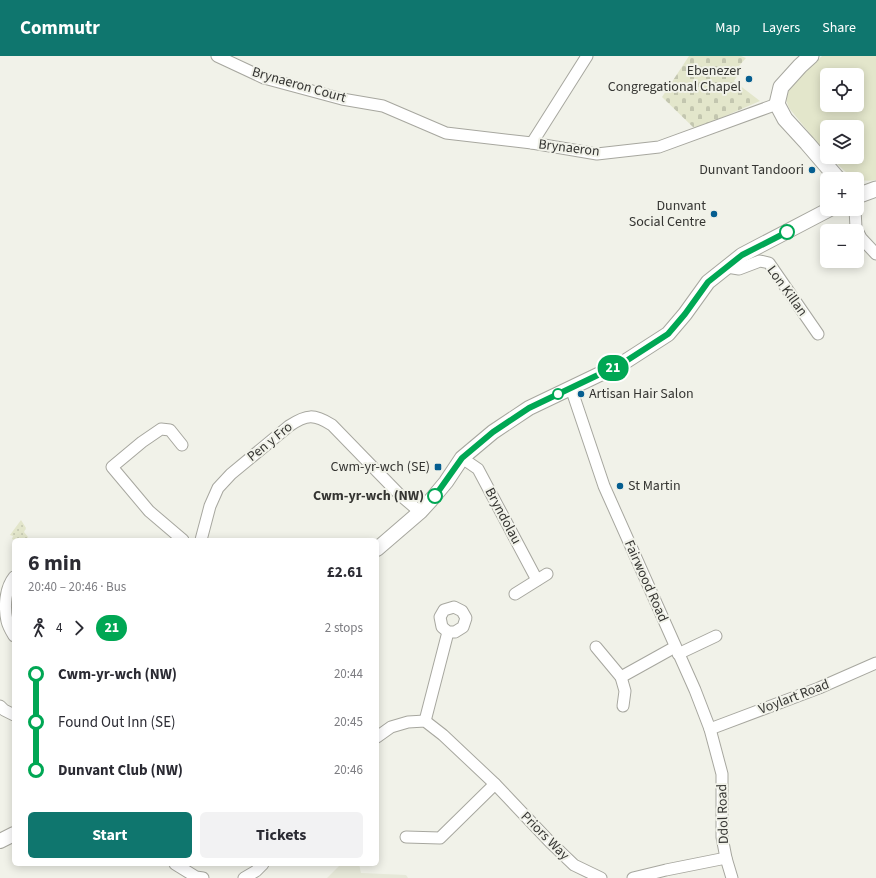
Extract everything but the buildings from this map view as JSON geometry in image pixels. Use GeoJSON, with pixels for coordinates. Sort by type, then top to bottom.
{"type":"FeatureCollection","features":[{"type":"Feature","properties":{"kind":"main road"},"geometry":{"type":"LineString","coordinates":[[811,56],[781,87],[777,104],[785,119],[832,172]]}},
{"type":"Feature","properties":{"kind":"main road"},"geometry":{"type":"LineString","coordinates":[[864,193],[876,189]]}},
{"type":"Feature","properties":{"kind":"street","name":"Brynaeron Court"},"geometry":{"type":"LineString","coordinates":[[217,56],[264,78],[342,99],[383,106]]}},
{"type":"Feature","properties":{"kind":"street"},"geometry":{"type":"LineString","coordinates":[[532,143],[587,56]]}},
{"type":"Feature","properties":{"kind":"street","name":"Brynaeron"},"geometry":{"type":"LineString","coordinates":[[383,106],[446,133],[532,143],[596,154],[659,147],[777,104]]}},
{"type":"Feature","properties":{"kind":"street"},"geometry":{"type":"LineString","coordinates":[[379,547],[432,500],[462,458],[493,432],[529,408],[623,363],[668,334],[685,314],[708,282],[742,255],[820,214]]}},
{"type":"Feature","properties":{"kind":"street"},"geometry":{"type":"LineString","coordinates":[[855,216],[856,228],[861,238],[876,254]]}},
{"type":"Feature","properties":{"kind":"street","name":"Lon Killan"},"geometry":{"type":"LineString","coordinates":[[727,267],[739,269],[760,260],[769,263],[818,334]]}},
{"type":"Feature","properties":{"kind":"street","name":"Fairwood Road"},"geometry":{"type":"LineString","coordinates":[[571,388],[604,486],[695,690],[710,729],[722,774]]}},
{"type":"Feature","properties":{"kind":"street","name":"Pen y Fro"},"geometry":{"type":"LineString","coordinates":[[202,538],[210,506],[218,488],[231,474],[289,426],[299,419],[313,416],[332,425],[399,494],[420,512]]}},
{"type":"Feature","properties":{"kind":"street"},"geometry":{"type":"LineString","coordinates":[[181,538],[149,510],[112,467],[142,442],[161,429],[170,430],[182,445]]}},
{"type":"Feature","properties":{"kind":"street","name":"Bryndolau"},"geometry":{"type":"LineString","coordinates":[[462,458],[478,470],[537,580]]}},
{"type":"Feature","properties":{"kind":"street"},"geometry":{"type":"LineString","coordinates":[[514,594],[547,574]]}},
{"type":"Feature","properties":{"kind":"street"},"geometry":{"type":"LineString","coordinates":[[12,579],[10,581],[5,603],[7,623],[12,632]]}},
{"type":"Feature","properties":{"kind":"street"},"geometry":{"type":"LineString","coordinates":[[379,736],[391,727],[408,722],[424,721],[448,632]]}},
{"type":"Feature","properties":{"kind":"street"},"geometry":{"type":"LineString","coordinates":[[621,677],[677,651],[716,636]]}},
{"type":"Feature","properties":{"kind":"street"},"geometry":{"type":"LineString","coordinates":[[596,647],[621,677],[625,691],[623,706]]}},
{"type":"Feature","properties":{"kind":"street","name":"Voylart Road"},"geometry":{"type":"LineString","coordinates":[[710,729],[819,688],[876,663]]}},
{"type":"Feature","properties":{"kind":"street"},"geometry":{"type":"LineString","coordinates":[[0,706],[12,715]]}},
{"type":"Feature","properties":{"kind":"street","name":"Priors Way"},"geometry":{"type":"LineString","coordinates":[[424,721],[443,735],[495,784],[574,865],[601,878]]}},
{"type":"Feature","properties":{"kind":"street","name":"Ddol Road"},"geometry":{"type":"LineString","coordinates":[[722,774],[722,837],[732,878]]}},
{"type":"Feature","properties":{"kind":"street"},"geometry":{"type":"LineString","coordinates":[[406,837],[440,838],[495,784]]}},
{"type":"Feature","properties":{"kind":"street"},"geometry":{"type":"LineString","coordinates":[[0,841],[12,835]]}},
{"type":"Feature","properties":{"kind":"street"},"geometry":{"type":"LineString","coordinates":[[633,878],[726,858]]}},
{"type":"Feature","properties":{"kind":"street"},"geometry":{"type":"LineString","coordinates":[[178,866],[196,877],[202,878]]}},
{"type":"Feature","properties":{"kind":"street"},"geometry":{"type":"LineString","coordinates":[[244,878],[256,871],[261,866]]}},
{"type":"Feature","properties":{"kind":"shaded area"},"geometry":{"type":"Polygon","coordinates":[[[339,866],[359,866],[361,873],[406,875],[408,878],[327,878],[339,866]]]}},
{"type":"Feature","properties":{"kind":"green space"},"geometry":{"type":"Polygon","coordinates":[[[689,56],[741,56],[746,58],[739,66],[742,69],[734,81],[760,101],[695,129],[662,97],[689,56]]]}},
{"type":"Feature","properties":{"kind":"green space"},"geometry":{"type":"Polygon","coordinates":[[[822,56],[876,56],[876,180],[864,180],[864,172],[846,172],[838,164],[864,164],[864,120],[820,120],[820,145],[789,108],[785,97],[792,85],[822,56]]]}},
{"type":"Feature","properties":{"kind":"green space"},"geometry":{"type":"Polygon","coordinates":[[[21,520],[26,528],[24,532],[27,538],[12,538],[13,536],[10,535],[21,520]]]}},
{"type":"Feature","properties":{"kind":"bus line","name":"21"},"geometry":{"type":"LineString","coordinates":[[435,496],[462,458],[493,432],[529,408],[623,363],[668,334],[685,314],[708,282],[742,255],[787,232]]}},
{"type":"Feature","properties":{"kind":"place","name":"Ebenezer Congregational Chapel"},"geometry":{"type":"Point","coordinates":[749,79]}},
{"type":"Feature","properties":{"kind":"place","name":"Dunvant Tandoori"},"geometry":{"type":"Point","coordinates":[812,170]}},
{"type":"Feature","properties":{"kind":"place","name":"Dunvant Social Centre"},"geometry":{"type":"Point","coordinates":[714,214]}},
{"type":"Feature","properties":{"kind":"place","name":"Artisan Hair Salon"},"geometry":{"type":"Point","coordinates":[581,394]}},
{"type":"Feature","properties":{"kind":"place","name":"Cwm-yr-wch (SE)"},"geometry":{"type":"Point","coordinates":[438,467]}},
{"type":"Feature","properties":{"kind":"place","name":"St Martin"},"geometry":{"type":"Point","coordinates":[620,486]}},
{"type":"Feature","properties":{"kind":"place","name":"Cwm-yr-wch (NW)"},"geometry":{"type":"Point","coordinates":[435,496]}}]}
